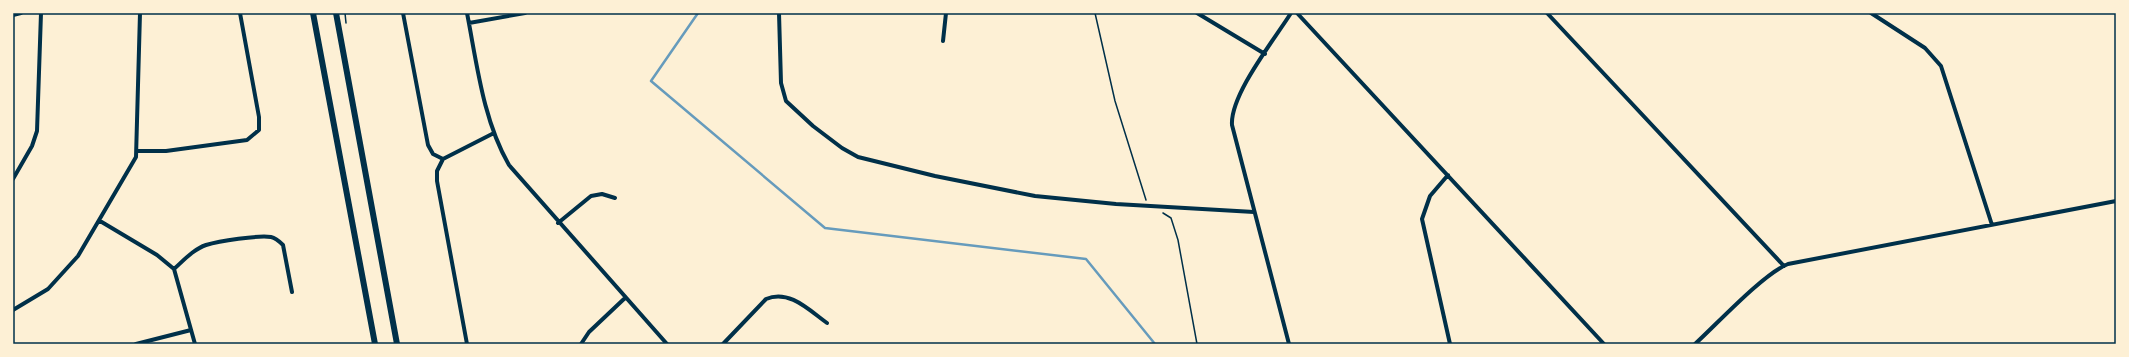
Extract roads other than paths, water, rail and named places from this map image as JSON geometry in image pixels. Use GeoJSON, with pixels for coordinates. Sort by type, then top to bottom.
{"type":"FeatureCollection","features":[{"type":"Feature","properties":{"kind":"main road"},"geometry":{"type":"LineString","coordinates":[[313,13],[375,344]]}},
{"type":"Feature","properties":{"kind":"main road"},"geometry":{"type":"LineString","coordinates":[[336,13],[397,344]]}},
{"type":"Feature","properties":{"kind":"street"},"geometry":{"type":"LineString","coordinates":[[13,15],[21,13]]}},
{"type":"Feature","properties":{"kind":"street"},"geometry":{"type":"LineString","coordinates":[[13,179],[32,146],[37,131],[41,13]]}},
{"type":"Feature","properties":{"kind":"street"},"geometry":{"type":"LineString","coordinates":[[13,310],[48,288],[78,256],[132,166],[137,151],[140,13]]}},
{"type":"Feature","properties":{"kind":"street"},"geometry":{"type":"LineString","coordinates":[[137,151],[166,151],[247,140],[254,136],[259,130],[259,117],[240,13]]}},
{"type":"Feature","properties":{"kind":"street"},"geometry":{"type":"LineString","coordinates":[[403,13],[428,146],[433,154],[443,159]]}},
{"type":"Feature","properties":{"kind":"street"},"geometry":{"type":"LineString","coordinates":[[467,13],[494,133],[509,166],[667,344]]}},
{"type":"Feature","properties":{"kind":"street"},"geometry":{"type":"LineString","coordinates":[[469,23],[525,13]]}},
{"type":"Feature","properties":{"kind":"street"},"geometry":{"type":"LineString","coordinates":[[779,13],[781,83],[786,101],[812,126],[848,152],[858,157],[935,176],[1023,195],[1149,206],[1254,212]]}},
{"type":"Feature","properties":{"kind":"street"},"geometry":{"type":"LineString","coordinates":[[943,41],[946,13]]}},
{"type":"Feature","properties":{"kind":"street"},"geometry":{"type":"LineString","coordinates":[[1197,13],[1265,54]]}},
{"type":"Feature","properties":{"kind":"street"},"geometry":{"type":"LineString","coordinates":[[1289,344],[1254,212],[1232,117],[1238,98],[1291,13]]}},
{"type":"Feature","properties":{"kind":"street"},"geometry":{"type":"LineString","coordinates":[[1297,13],[1604,344]]}},
{"type":"Feature","properties":{"kind":"street"},"geometry":{"type":"LineString","coordinates":[[1547,13],[1784,266]]}},
{"type":"Feature","properties":{"kind":"street"},"geometry":{"type":"LineString","coordinates":[[1872,13],[1925,48],[1934,55],[1941,66],[1992,225]]}},
{"type":"Feature","properties":{"kind":"street"},"geometry":{"type":"LineString","coordinates":[[467,344],[437,181],[438,167],[443,159],[494,133]]}},
{"type":"Feature","properties":{"kind":"street"},"geometry":{"type":"LineString","coordinates":[[1448,175],[1430,196],[1422,218],[1450,344]]}},
{"type":"Feature","properties":{"kind":"street"},"geometry":{"type":"LineString","coordinates":[[558,223],[592,196],[602,194],[615,198]]}},
{"type":"Feature","properties":{"kind":"street"},"geometry":{"type":"LineString","coordinates":[[1695,344],[1752,291],[1784,266],[1811,258],[2116,201]]}},
{"type":"Feature","properties":{"kind":"street"},"geometry":{"type":"LineString","coordinates":[[100,221],[157,255],[174,269],[195,344]]}},
{"type":"Feature","properties":{"kind":"street"},"geometry":{"type":"LineString","coordinates":[[174,269],[197,250],[207,245],[261,236],[271,237],[279,240],[283,245],[292,292]]}},
{"type":"Feature","properties":{"kind":"street"},"geometry":{"type":"LineString","coordinates":[[723,344],[766,299],[775,295],[785,296],[795,301],[827,323]]}},
{"type":"Feature","properties":{"kind":"street"},"geometry":{"type":"LineString","coordinates":[[581,344],[589,332],[625,298]]}},
{"type":"Feature","properties":{"kind":"street"},"geometry":{"type":"LineString","coordinates":[[136,344],[191,330]]}},
{"type":"Feature","properties":{"kind":"waterway"},"geometry":{"type":"LineString","coordinates":[[698,13],[651,81],[825,228],[1086,259],[1155,344]]}}]}
